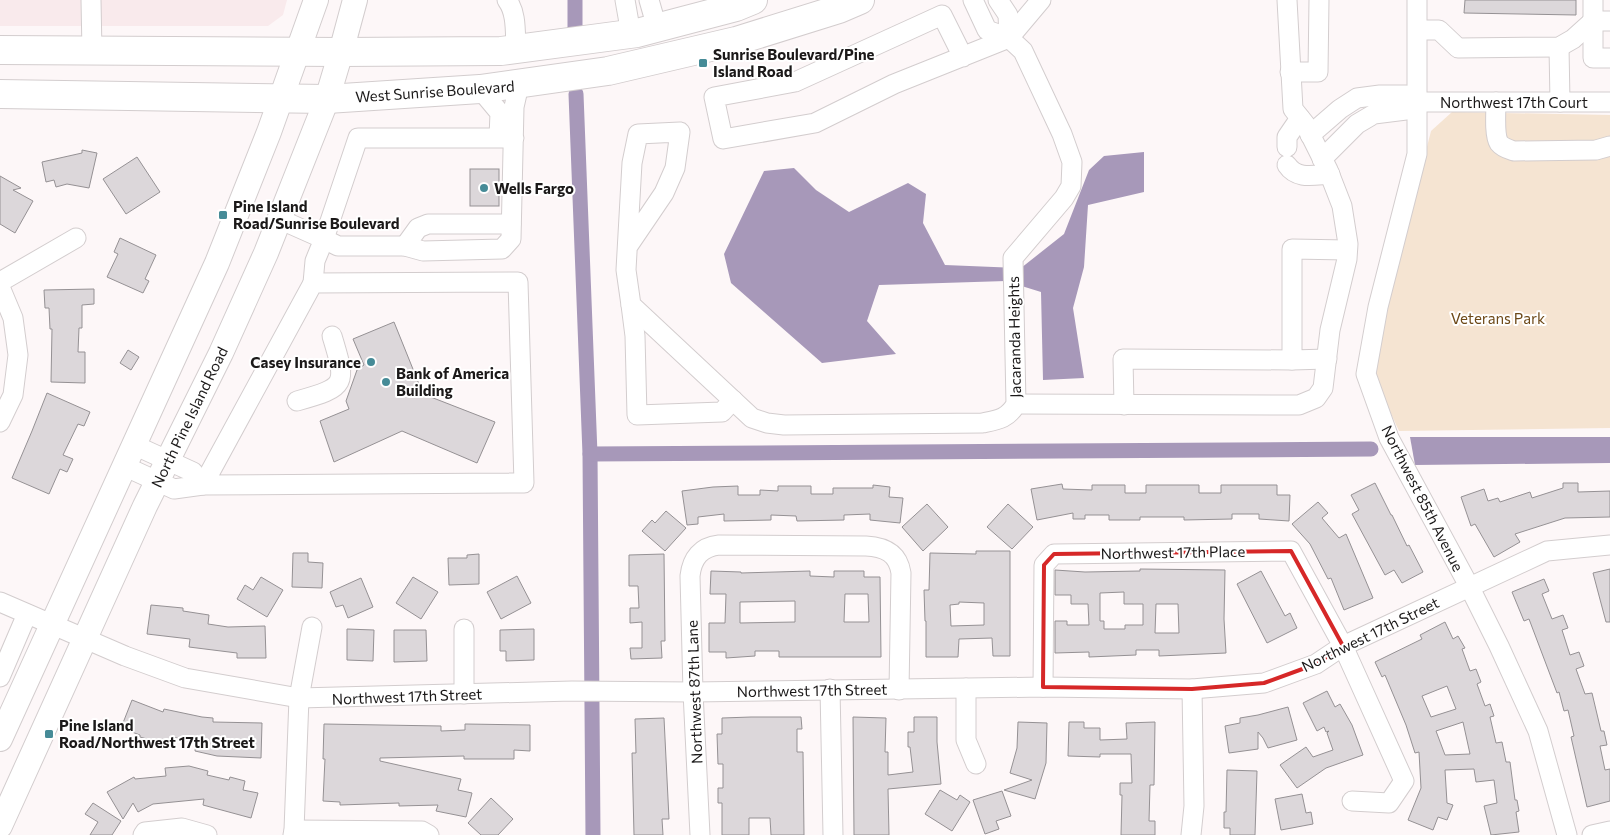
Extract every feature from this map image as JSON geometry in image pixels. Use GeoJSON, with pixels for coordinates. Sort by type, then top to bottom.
{"type":"FeatureCollection","features":[{"type":"Feature","properties":{"kind":"highway"},"geometry":{"type":"LineString","coordinates":[[0,50],[502,51],[625,35],[736,7],[754,0]]}},
{"type":"Feature","properties":{"kind":"highway","name":"West Sunrise Boulevard"},"geometry":{"type":"LineString","coordinates":[[0,94],[326,99],[528,84],[608,71],[736,41],[839,10],[860,0]]}},
{"type":"Feature","properties":{"kind":"main road"},"geometry":{"type":"LineString","coordinates":[[0,739],[217,264],[282,98],[316,0]]}},
{"type":"Feature","properties":{"kind":"main road","name":"North Pine Island Road"},"geometry":{"type":"LineString","coordinates":[[0,826],[168,460],[266,253],[326,99],[355,0]]}},
{"type":"Feature","properties":{"kind":"street"},"geometry":{"type":"LineString","coordinates":[[91,0],[92,51]]}},
{"type":"Feature","properties":{"kind":"street"},"geometry":{"type":"LineString","coordinates":[[507,0],[510,4],[523,48]]}},
{"type":"Feature","properties":{"kind":"street"},"geometry":{"type":"LineString","coordinates":[[625,0],[625,35]]}},
{"type":"Feature","properties":{"kind":"street"},"geometry":{"type":"LineString","coordinates":[[649,0],[658,28]]}},
{"type":"Feature","properties":{"kind":"street","name":"Jacaranda Heights"},"geometry":{"type":"LineString","coordinates":[[632,306],[752,418],[767,423],[784,425],[982,423],[1011,414],[1016,404],[1013,258],[1064,198],[1071,186],[1072,162],[1062,134],[1022,51],[1009,38],[986,30],[973,0]]}},
{"type":"Feature","properties":{"kind":"street"},"geometry":{"type":"LineString","coordinates":[[998,0],[1008,16],[1009,38]]}},
{"type":"Feature","properties":{"kind":"street"},"geometry":{"type":"LineString","coordinates":[[963,57],[942,15],[795,82],[714,97],[723,139],[815,123],[894,84],[963,57],[1009,38],[1041,0]]}},
{"type":"Feature","properties":{"kind":"street"},"geometry":{"type":"LineString","coordinates":[[1016,404],[1299,405],[1316,398],[1324,388],[1330,330],[1347,259],[1347,250],[1342,206],[1326,167],[1294,109],[1290,72],[1287,0]]}},
{"type":"Feature","properties":{"kind":"street"},"geometry":{"type":"LineString","coordinates":[[1290,72],[1318,72],[1319,0]]}},
{"type":"Feature","properties":{"kind":"street","name":"Northwest 85th Avenue"},"geometry":{"type":"LineString","coordinates":[[1417,0],[1417,154],[1378,307],[1366,374],[1389,438],[1469,586],[1538,730],[1567,835]]}},
{"type":"Feature","properties":{"kind":"street"},"geometry":{"type":"LineString","coordinates":[[1593,0],[1601,21],[1593,58],[1610,58]]}},
{"type":"Feature","properties":{"kind":"street"},"geometry":{"type":"LineString","coordinates":[[1418,30],[1439,30],[1458,48],[1559,47],[1601,21]]}},
{"type":"Feature","properties":{"kind":"street"},"geometry":{"type":"LineString","coordinates":[[1559,47],[1560,102]]}},
{"type":"Feature","properties":{"kind":"street"},"geometry":{"type":"LineString","coordinates":[[507,137],[514,107],[528,84]]}},
{"type":"Feature","properties":{"kind":"street"},"geometry":{"type":"LineString","coordinates":[[279,219],[338,246],[405,246],[423,251],[502,249],[511,239],[512,224],[507,137],[500,113],[480,89]]}},
{"type":"Feature","properties":{"kind":"street"},"geometry":{"type":"LineString","coordinates":[[1300,118],[1288,137],[1287,156],[1291,172],[1298,176],[1326,167],[1357,124],[1374,114],[1406,110],[1417,102],[1406,95],[1380,95],[1357,98],[1340,109],[1310,135]]}},
{"type":"Feature","properties":{"kind":"street","name":"Northwest 17th Court"},"geometry":{"type":"LineString","coordinates":[[1417,102],[1610,102]]}},
{"type":"Feature","properties":{"kind":"street"},"geometry":{"type":"LineString","coordinates":[[1496,102],[1497,138],[1505,148],[1514,151],[1596,150],[1610,146]]}},
{"type":"Feature","properties":{"kind":"street"},"geometry":{"type":"LineString","coordinates":[[628,246],[664,193],[675,168],[680,132],[638,134],[632,163],[626,270],[635,336],[637,415],[722,412],[733,400]]}},
{"type":"Feature","properties":{"kind":"street"},"geometry":{"type":"LineString","coordinates":[[203,485],[313,283],[315,261],[358,138],[507,137]]}},
{"type":"Feature","properties":{"kind":"street"},"geometry":{"type":"LineString","coordinates":[[405,246],[418,228],[428,224],[512,224]]}},
{"type":"Feature","properties":{"kind":"street"},"geometry":{"type":"LineString","coordinates":[[0,282],[76,238]]}},
{"type":"Feature","properties":{"kind":"street"},"geometry":{"type":"LineString","coordinates":[[1292,360],[1292,249],[1347,250]]}},
{"type":"Feature","properties":{"kind":"street"},"geometry":{"type":"LineString","coordinates":[[129,456],[158,482],[174,489],[203,485],[524,483],[518,282],[313,283]]}},
{"type":"Feature","properties":{"kind":"street"},"geometry":{"type":"LineString","coordinates":[[0,287],[13,318],[18,355],[13,396],[0,422]]}},
{"type":"Feature","properties":{"kind":"street"},"geometry":{"type":"LineString","coordinates":[[297,402],[327,393],[337,386],[342,367],[332,336]]}},
{"type":"Feature","properties":{"kind":"street"},"geometry":{"type":"LineString","coordinates":[[1124,405],[1123,360],[1327,360]]}},
{"type":"Feature","properties":{"kind":"street"},"geometry":{"type":"LineString","coordinates":[[129,456],[168,460],[193,472],[203,485]]}},
{"type":"Feature","properties":{"kind":"street","name":"Northwest 87th Lane"},"geometry":{"type":"LineString","coordinates":[[700,835],[690,576],[692,562],[700,552],[711,546],[719,545],[874,546],[889,551],[896,559],[900,568],[900,690]]}},
{"type":"Feature","properties":{"kind":"street","name":"Northwest 17th Street"},"geometry":{"type":"LineString","coordinates":[[0,602],[125,656],[185,678],[299,698],[572,691],[693,692],[1043,687],[1192,690],[1264,683],[1316,664],[1344,646],[1547,550],[1610,545]]}},
{"type":"Feature","properties":{"kind":"street","name":"Northwest 17th Place"},"geometry":{"type":"LineString","coordinates":[[1043,687],[1044,565],[1054,554],[1291,550],[1344,646]]}},
{"type":"Feature","properties":{"kind":"street"},"geometry":{"type":"LineString","coordinates":[[0,677],[28,614]]}},
{"type":"Feature","properties":{"kind":"street"},"geometry":{"type":"LineString","coordinates":[[312,627],[299,698],[294,832],[422,831],[429,835]]}},
{"type":"Feature","properties":{"kind":"street"},"geometry":{"type":"LineString","coordinates":[[464,629],[464,694]]}},
{"type":"Feature","properties":{"kind":"street"},"geometry":{"type":"LineString","coordinates":[[1344,646],[1404,781],[1389,803],[1352,801]]}},
{"type":"Feature","properties":{"kind":"street"},"geometry":{"type":"LineString","coordinates":[[966,688],[966,740],[976,764]]}},
{"type":"Feature","properties":{"kind":"street"},"geometry":{"type":"LineString","coordinates":[[830,690],[833,835]]}},
{"type":"Feature","properties":{"kind":"street"},"geometry":{"type":"LineString","coordinates":[[1190,835],[1194,806],[1192,690]]}},
{"type":"Feature","properties":{"kind":"street"},"geometry":{"type":"LineString","coordinates":[[144,833],[182,828],[207,835]]}},
{"type":"Feature","properties":{"kind":"street"},"geometry":{"type":"LineString","coordinates":[[1592,835],[1610,831]]}},
{"type":"Feature","properties":{"kind":"highlighted area"},"geometry":{"type":"Polygon","coordinates":[[[1291,551],[1343,646],[1316,664],[1264,683],[1192,689],[1043,687],[1044,565],[1054,554],[1291,551]]]}},
{"type":"Feature","properties":{"kind":"shaded area"},"geometry":{"type":"Polygon","coordinates":[[[0,0],[287,0],[283,15],[268,26],[0,26],[0,0]]]}},
{"type":"Feature","properties":{"kind":"shaded area"},"geometry":{"type":"Polygon","coordinates":[[[1144,152],[1144,192],[1088,205],[1084,267],[1073,308],[1084,378],[1043,380],[1041,292],[1006,281],[879,285],[867,321],[896,354],[822,363],[731,283],[724,254],[764,171],[794,168],[816,190],[849,212],[908,183],[926,194],[923,223],[945,265],[1021,268],[1064,234],[1089,170],[1104,156],[1144,152]]]}},
{"type":"Feature","properties":{"kind":"shaded area"},"geometry":{"type":"Polygon","coordinates":[[[1410,437],[1610,437],[1610,463],[1415,465],[1410,437]]]}},
{"type":"Feature","properties":{"kind":"green space","name":"Veterans Park"},"geometry":{"type":"Polygon","coordinates":[[[1452,112],[1610,115],[1610,428],[1399,431],[1373,375],[1376,346],[1431,131],[1452,112]]]}},
{"type":"Feature","properties":{"kind":"building"},"geometry":{"type":"Polygon","coordinates":[[[1465,0],[1576,0],[1576,15],[1464,13],[1465,0]]]}},
{"type":"Feature","properties":{"kind":"building"},"geometry":{"type":"Polygon","coordinates":[[[82,150],[97,153],[89,188],[67,184],[56,187],[54,180],[46,182],[42,162],[82,153],[82,150]]]}},
{"type":"Feature","properties":{"kind":"building"},"geometry":{"type":"Polygon","coordinates":[[[137,157],[160,192],[126,214],[103,179],[137,157]]]}},
{"type":"Feature","properties":{"kind":"building","name":"Wells Fargo"},"geometry":{"type":"Polygon","coordinates":[[[470,169],[499,169],[499,206],[470,206],[470,169]]]}},
{"type":"Feature","properties":{"kind":"building"},"geometry":{"type":"Polygon","coordinates":[[[0,176],[21,188],[13,190],[33,201],[15,233],[0,224],[0,176]]]}},
{"type":"Feature","properties":{"kind":"building"},"geometry":{"type":"Polygon","coordinates":[[[120,238],[156,255],[145,279],[149,281],[143,293],[107,277],[118,254],[114,252],[120,238]]]}},
{"type":"Feature","properties":{"kind":"building"},"geometry":{"type":"Polygon","coordinates":[[[94,289],[94,304],[82,305],[82,328],[79,328],[78,352],[85,352],[85,383],[51,382],[52,329],[50,329],[49,308],[45,308],[44,290],[94,289]]]}},
{"type":"Feature","properties":{"kind":"building","name":"Bank of America Building"},"geometry":{"type":"Polygon","coordinates":[[[394,322],[423,394],[495,422],[477,463],[402,431],[334,462],[320,421],[349,409],[346,401],[357,370],[364,365],[353,339],[394,322]]]}},
{"type":"Feature","properties":{"kind":"building"},"geometry":{"type":"Polygon","coordinates":[[[128,350],[139,357],[131,370],[120,363],[128,350]]]}},
{"type":"Feature","properties":{"kind":"building"},"geometry":{"type":"Polygon","coordinates":[[[47,393],[90,412],[84,426],[78,424],[63,455],[73,459],[67,472],[60,469],[49,494],[12,478],[47,393]]]}},
{"type":"Feature","properties":{"kind":"building"},"geometry":{"type":"Polygon","coordinates":[[[1375,483],[1407,546],[1409,545],[1423,572],[1402,583],[1394,570],[1385,575],[1352,514],[1359,510],[1351,495],[1375,483]]]}},
{"type":"Feature","properties":{"kind":"building"},"geometry":{"type":"Polygon","coordinates":[[[1563,483],[1578,483],[1578,492],[1610,491],[1610,517],[1565,518],[1515,534],[1520,542],[1494,557],[1475,524],[1471,526],[1461,497],[1484,489],[1488,501],[1498,498],[1500,502],[1530,492],[1532,498],[1563,488],[1563,483]]]}},
{"type":"Feature","properties":{"kind":"building"},"geometry":{"type":"Polygon","coordinates":[[[1062,484],[1063,489],[1092,490],[1092,485],[1125,485],[1125,493],[1146,493],[1146,485],[1199,485],[1199,493],[1221,493],[1221,485],[1277,485],[1277,495],[1290,495],[1289,521],[1259,519],[1259,514],[1232,514],[1232,519],[1184,520],[1184,517],[1140,517],[1140,520],[1109,520],[1109,515],[1085,515],[1085,519],[1073,519],[1073,513],[1037,520],[1031,489],[1062,484]]]}},
{"type":"Feature","properties":{"kind":"building"},"geometry":{"type":"Polygon","coordinates":[[[873,485],[890,487],[889,497],[903,498],[900,523],[870,520],[870,514],[844,515],[844,520],[797,521],[796,516],[771,515],[771,520],[724,521],[724,514],[698,517],[698,524],[687,525],[682,491],[738,486],[738,495],[760,495],[760,490],[778,491],[778,486],[811,486],[811,494],[833,494],[833,488],[873,488],[873,485]]]}},
{"type":"Feature","properties":{"kind":"building"},"geometry":{"type":"Polygon","coordinates":[[[1318,502],[1328,513],[1322,518],[1339,538],[1346,534],[1373,598],[1344,610],[1331,578],[1328,579],[1310,544],[1292,524],[1318,502]]]}},
{"type":"Feature","properties":{"kind":"building"},"geometry":{"type":"Polygon","coordinates":[[[927,504],[948,527],[923,551],[902,527],[927,504]]]}},
{"type":"Feature","properties":{"kind":"building"},"geometry":{"type":"Polygon","coordinates":[[[1008,504],[1033,527],[1012,549],[987,527],[1008,504]]]}},
{"type":"Feature","properties":{"kind":"building"},"geometry":{"type":"Polygon","coordinates":[[[666,511],[686,528],[665,551],[642,531],[652,520],[655,523],[666,511]]]}},
{"type":"Feature","properties":{"kind":"building"},"geometry":{"type":"Polygon","coordinates":[[[976,551],[1010,551],[1010,656],[993,656],[992,638],[959,639],[958,657],[926,657],[924,590],[929,590],[930,553],[976,554],[976,551]],[[959,602],[959,604],[950,605],[951,626],[984,625],[984,603],[959,602]]]}},
{"type":"Feature","properties":{"kind":"building"},"geometry":{"type":"Polygon","coordinates":[[[293,553],[308,553],[308,562],[323,563],[322,588],[292,587],[293,553]]]}},
{"type":"Feature","properties":{"kind":"building"},"geometry":{"type":"Polygon","coordinates":[[[479,554],[479,584],[449,585],[448,558],[467,558],[467,555],[479,554]]]}},
{"type":"Feature","properties":{"kind":"building"},"geometry":{"type":"Polygon","coordinates":[[[664,554],[665,641],[661,641],[662,658],[631,659],[630,648],[642,648],[642,622],[630,623],[630,608],[639,608],[638,586],[629,586],[629,555],[664,554]]]}},
{"type":"Feature","properties":{"kind":"building"},"geometry":{"type":"Polygon","coordinates":[[[1140,569],[1225,570],[1224,619],[1226,653],[1159,656],[1159,650],[1136,650],[1136,655],[1089,657],[1089,652],[1055,653],[1055,621],[1067,621],[1067,625],[1089,625],[1088,604],[1071,604],[1071,595],[1055,595],[1055,570],[1085,572],[1140,571],[1140,569]],[[1124,592],[1100,593],[1100,621],[1104,621],[1104,629],[1125,629],[1125,625],[1143,625],[1143,604],[1124,604],[1124,592]],[[1156,604],[1155,633],[1179,633],[1178,604],[1156,604]]]}},
{"type":"Feature","properties":{"kind":"building"},"geometry":{"type":"Polygon","coordinates":[[[1610,569],[1610,622],[1606,622],[1593,573],[1610,569]]]}},
{"type":"Feature","properties":{"kind":"building"},"geometry":{"type":"Polygon","coordinates":[[[711,571],[741,573],[810,571],[810,576],[834,577],[834,571],[864,571],[864,577],[880,577],[881,657],[779,657],[779,651],[755,651],[755,656],[726,658],[726,652],[709,652],[709,623],[725,623],[726,594],[710,594],[711,571]],[[845,594],[844,622],[869,622],[868,594],[845,594]],[[795,601],[740,602],[740,623],[795,622],[795,601]]]}},
{"type":"Feature","properties":{"kind":"building"},"geometry":{"type":"Polygon","coordinates":[[[1261,571],[1285,616],[1290,613],[1297,628],[1267,643],[1237,584],[1261,571]]]}},
{"type":"Feature","properties":{"kind":"building"},"geometry":{"type":"Polygon","coordinates":[[[517,576],[531,603],[501,619],[487,592],[517,576]]]}},
{"type":"Feature","properties":{"kind":"building"},"geometry":{"type":"Polygon","coordinates":[[[261,577],[283,590],[267,617],[237,599],[245,585],[253,590],[261,577]]]}},
{"type":"Feature","properties":{"kind":"building"},"geometry":{"type":"Polygon","coordinates":[[[413,577],[438,592],[421,619],[396,603],[413,577]]]}},
{"type":"Feature","properties":{"kind":"building"},"geometry":{"type":"Polygon","coordinates":[[[361,578],[373,607],[348,618],[343,605],[336,607],[330,592],[361,578]]]}},
{"type":"Feature","properties":{"kind":"building"},"geometry":{"type":"Polygon","coordinates":[[[1544,579],[1549,591],[1542,594],[1552,619],[1563,615],[1568,628],[1562,630],[1570,655],[1579,652],[1584,666],[1576,669],[1585,694],[1592,693],[1601,731],[1604,731],[1607,745],[1600,746],[1605,770],[1610,769],[1610,801],[1587,807],[1571,737],[1574,736],[1568,710],[1564,711],[1559,692],[1557,693],[1529,619],[1524,621],[1512,592],[1544,579]]]}},
{"type":"Feature","properties":{"kind":"building"},"geometry":{"type":"Polygon","coordinates":[[[151,605],[183,608],[183,611],[209,615],[208,624],[228,627],[265,626],[266,658],[237,658],[237,653],[189,647],[190,639],[147,634],[151,605]]]}},
{"type":"Feature","properties":{"kind":"building"},"geometry":{"type":"Polygon","coordinates":[[[1445,622],[1453,639],[1458,636],[1465,648],[1462,649],[1470,671],[1476,669],[1481,682],[1477,684],[1485,706],[1490,704],[1494,716],[1490,717],[1496,743],[1502,742],[1506,762],[1510,762],[1515,800],[1517,800],[1519,811],[1516,812],[1519,832],[1491,835],[1484,806],[1497,803],[1494,780],[1476,782],[1474,769],[1445,770],[1447,803],[1453,805],[1447,820],[1438,817],[1433,830],[1408,820],[1421,788],[1419,752],[1415,753],[1406,725],[1385,675],[1382,677],[1375,662],[1422,639],[1420,635],[1445,622]],[[1447,686],[1422,696],[1431,717],[1456,709],[1447,686]],[[1463,722],[1436,731],[1445,755],[1470,754],[1463,722]]]}},
{"type":"Feature","properties":{"kind":"building"},"geometry":{"type":"Polygon","coordinates":[[[347,629],[374,630],[373,661],[347,660],[347,629]]]}},
{"type":"Feature","properties":{"kind":"building"},"geometry":{"type":"Polygon","coordinates":[[[534,629],[534,660],[506,661],[506,651],[500,651],[500,630],[534,629]]]}},
{"type":"Feature","properties":{"kind":"building"},"geometry":{"type":"Polygon","coordinates":[[[394,630],[426,630],[427,661],[394,662],[394,630]]]}},
{"type":"Feature","properties":{"kind":"building"},"geometry":{"type":"Polygon","coordinates":[[[1327,691],[1335,707],[1340,704],[1352,725],[1363,755],[1326,768],[1297,788],[1280,765],[1306,747],[1313,757],[1333,750],[1327,733],[1329,731],[1326,732],[1324,727],[1317,731],[1303,703],[1327,691]]]}},
{"type":"Feature","properties":{"kind":"building"},"geometry":{"type":"Polygon","coordinates":[[[132,700],[163,712],[164,709],[213,718],[213,722],[262,723],[261,758],[217,756],[195,751],[196,743],[173,737],[171,746],[140,737],[140,735],[121,728],[132,700]]]}},
{"type":"Feature","properties":{"kind":"building"},"geometry":{"type":"Polygon","coordinates":[[[1288,707],[1297,740],[1268,748],[1258,732],[1258,749],[1229,753],[1225,726],[1240,723],[1240,718],[1288,707]]]}},
{"type":"Feature","properties":{"kind":"building"},"geometry":{"type":"Polygon","coordinates":[[[801,717],[802,729],[797,729],[797,752],[803,752],[804,835],[771,835],[770,818],[749,818],[749,835],[722,835],[722,803],[718,803],[718,788],[723,788],[723,764],[718,764],[717,734],[722,734],[722,718],[801,717]]]}},
{"type":"Feature","properties":{"kind":"building"},"geometry":{"type":"Polygon","coordinates":[[[853,717],[886,718],[885,752],[888,752],[888,775],[913,772],[910,747],[908,747],[908,732],[914,732],[914,717],[937,717],[941,784],[888,789],[889,835],[854,835],[853,717]]]}},
{"type":"Feature","properties":{"kind":"building"},"geometry":{"type":"Polygon","coordinates":[[[664,718],[669,819],[662,819],[663,835],[634,835],[632,753],[636,753],[635,719],[664,718]]]}},
{"type":"Feature","properties":{"kind":"building"},"geometry":{"type":"Polygon","coordinates":[[[1018,722],[1047,723],[1046,763],[1035,799],[1004,790],[1032,780],[1010,773],[1017,748],[1018,722]]]}},
{"type":"Feature","properties":{"kind":"building"},"geometry":{"type":"Polygon","coordinates":[[[1069,722],[1084,722],[1084,728],[1100,728],[1100,740],[1127,739],[1126,723],[1155,722],[1154,785],[1150,785],[1149,821],[1155,821],[1155,835],[1121,835],[1122,795],[1120,795],[1120,783],[1132,783],[1131,754],[1100,754],[1100,757],[1068,756],[1069,722]]]}},
{"type":"Feature","properties":{"kind":"building"},"geometry":{"type":"Polygon","coordinates":[[[324,724],[441,726],[441,731],[465,730],[465,724],[530,725],[530,751],[514,750],[514,759],[464,759],[464,756],[380,758],[380,761],[461,779],[458,790],[472,793],[466,817],[436,811],[438,805],[399,806],[399,803],[340,805],[340,802],[323,801],[324,724]]]}},
{"type":"Feature","properties":{"kind":"building"},"geometry":{"type":"Polygon","coordinates":[[[189,766],[208,771],[207,775],[229,780],[230,777],[245,781],[243,790],[258,793],[251,818],[203,805],[204,799],[153,804],[138,812],[133,803],[123,819],[107,792],[134,777],[135,779],[166,776],[165,768],[189,766]]]}},
{"type":"Feature","properties":{"kind":"building"},"geometry":{"type":"Polygon","coordinates":[[[1227,770],[1257,771],[1255,835],[1230,835],[1230,828],[1224,828],[1227,770]]]}},
{"type":"Feature","properties":{"kind":"building"},"geometry":{"type":"Polygon","coordinates":[[[940,790],[957,800],[960,795],[970,802],[952,831],[925,814],[940,790]]]}},
{"type":"Feature","properties":{"kind":"building"},"geometry":{"type":"Polygon","coordinates":[[[1002,791],[1011,816],[996,821],[999,829],[985,834],[973,800],[1002,791]]]}},
{"type":"Feature","properties":{"kind":"building"},"geometry":{"type":"Polygon","coordinates":[[[1302,794],[1306,813],[1311,812],[1313,824],[1281,830],[1275,799],[1302,794]]]}},
{"type":"Feature","properties":{"kind":"building"},"geometry":{"type":"Polygon","coordinates":[[[491,798],[513,819],[498,835],[481,835],[468,823],[491,798]]]}},
{"type":"Feature","properties":{"kind":"building"},"geometry":{"type":"Polygon","coordinates":[[[93,803],[121,821],[112,835],[90,835],[98,822],[85,814],[93,803]]]}},
{"type":"Feature","properties":{"kind":"waterway"},"geometry":{"type":"LineString","coordinates":[[575,0],[575,28]]}},
{"type":"Feature","properties":{"kind":"waterway"},"geometry":{"type":"LineString","coordinates":[[576,94],[590,454],[593,835]]}},
{"type":"Feature","properties":{"kind":"waterway"},"geometry":{"type":"LineString","coordinates":[[590,454],[1371,449]]}},
{"type":"Feature","properties":{"kind":"place","name":"Sunrise Boulevard/Pine Island Road"},"geometry":{"type":"Point","coordinates":[703,63]}},
{"type":"Feature","properties":{"kind":"place","name":"Wells Fargo"},"geometry":{"type":"Point","coordinates":[484,188]}},
{"type":"Feature","properties":{"kind":"place","name":"Pine Island Road/Sunrise Boulevard"},"geometry":{"type":"Point","coordinates":[223,215]}},
{"type":"Feature","properties":{"kind":"place","name":"Casey Insurance"},"geometry":{"type":"Point","coordinates":[371,362]}},
{"type":"Feature","properties":{"kind":"place","name":"Bank of America Building"},"geometry":{"type":"Point","coordinates":[386,382]}},
{"type":"Feature","properties":{"kind":"place","name":"Pine Island Road/Northwest 17th Street"},"geometry":{"type":"Point","coordinates":[49,734]}}]}
